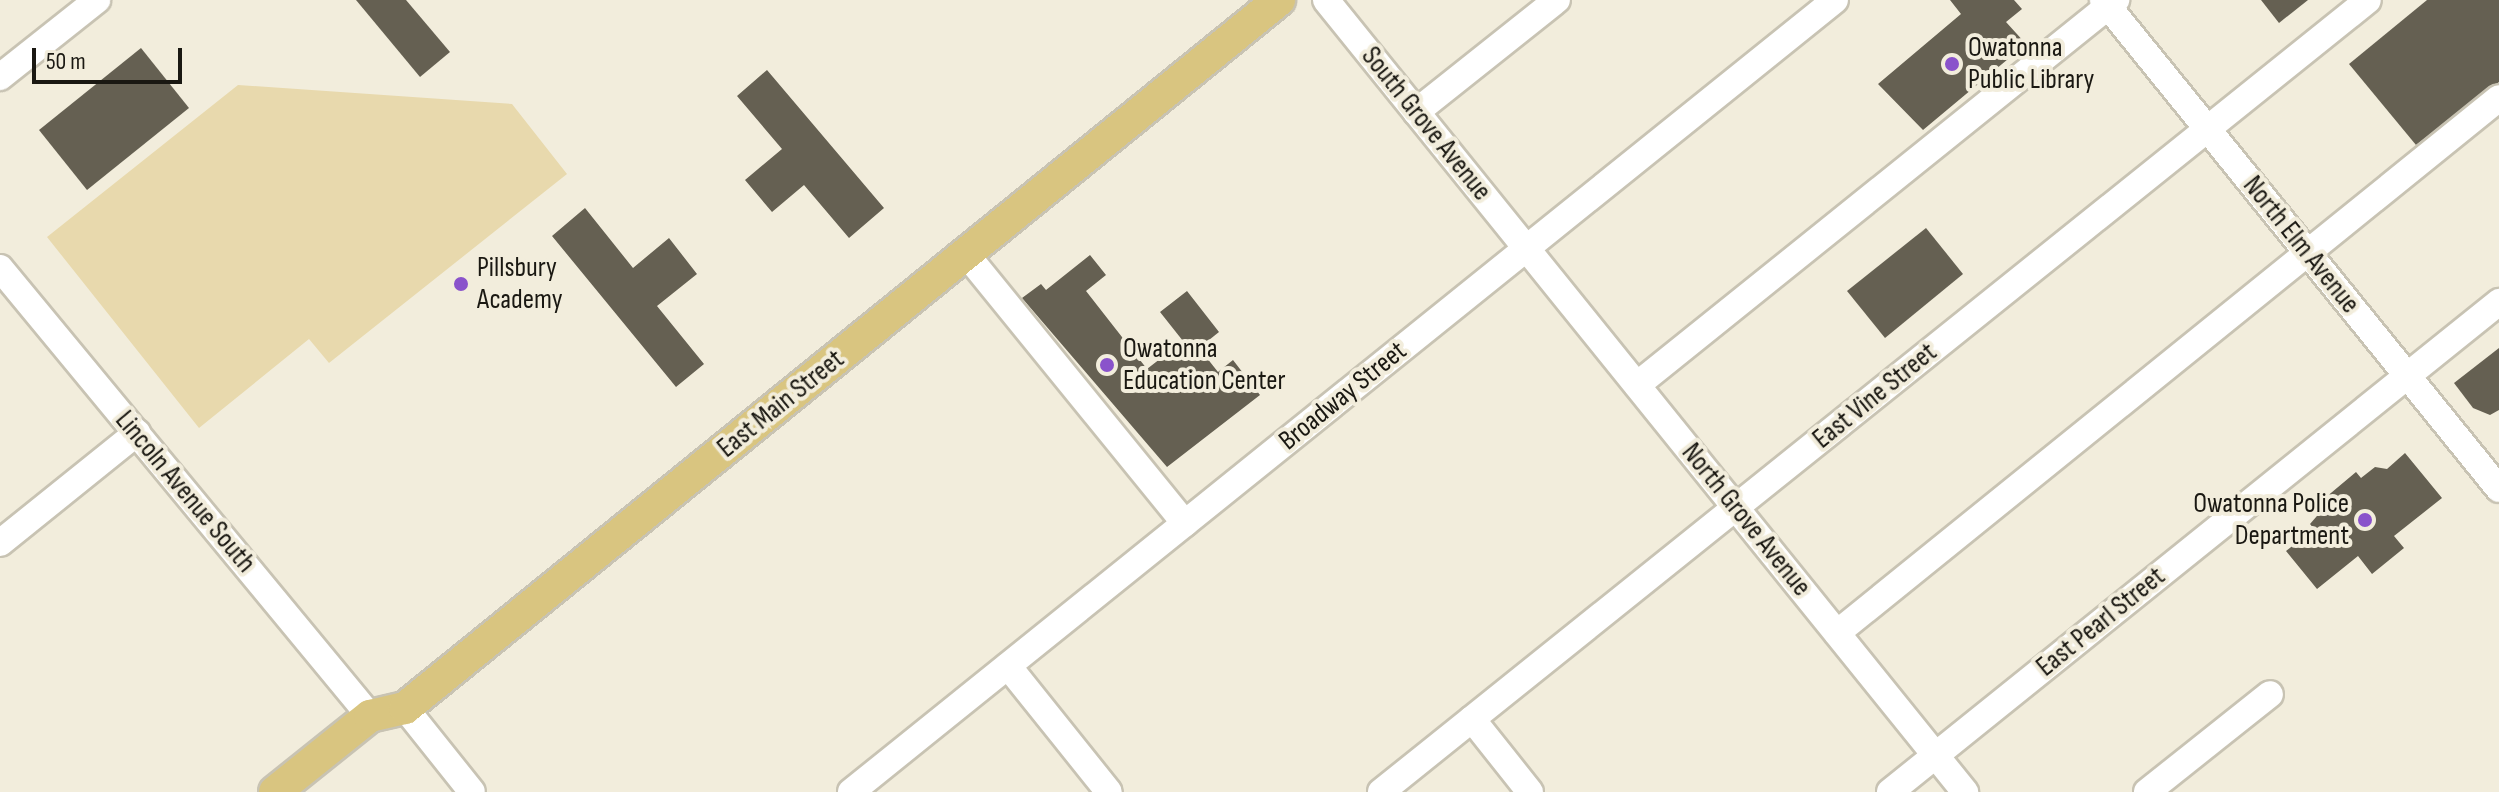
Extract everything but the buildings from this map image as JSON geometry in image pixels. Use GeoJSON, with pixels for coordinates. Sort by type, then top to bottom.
{"type":"FeatureCollection","features":[{"type":"Feature","properties":{"kind":"main road","name":"East Main Street"},"geometry":{"type":"LineString","coordinates":[[275,792],[370,716],[405,708],[1279,0]]}},
{"type":"Feature","properties":{"kind":"street"},"geometry":{"type":"LineString","coordinates":[[0,77],[97,0]]}},
{"type":"Feature","properties":{"kind":"street","name":"South Grove Avenue"},"geometry":{"type":"LineString","coordinates":[[1326,0],[1526,249]]}},
{"type":"Feature","properties":{"kind":"street"},"geometry":{"type":"LineString","coordinates":[[1416,112],[1557,0]]}},
{"type":"Feature","properties":{"kind":"street","name":"Broadway Street"},"geometry":{"type":"LineString","coordinates":[[851,792],[1835,0]]}},
{"type":"Feature","properties":{"kind":"street","name":"East Vine Street"},"geometry":{"type":"LineString","coordinates":[[1381,792],[2368,0]]}},
{"type":"Feature","properties":{"kind":"street"},"geometry":{"type":"LineString","coordinates":[[1637,385],[2109,2]]}},
{"type":"Feature","properties":{"kind":"street","name":"North Elm Avenue"},"geometry":{"type":"LineString","coordinates":[[2109,2],[2499,489]]}},
{"type":"Feature","properties":{"kind":"street"},"geometry":{"type":"LineString","coordinates":[[1837,633],[2499,98]]}},
{"type":"Feature","properties":{"kind":"street","name":"North Grove Avenue"},"geometry":{"type":"LineString","coordinates":[[1526,249],[1965,792]]}},
{"type":"Feature","properties":{"kind":"street"},"geometry":{"type":"LineString","coordinates":[[966,254],[1185,523]]}},
{"type":"Feature","properties":{"kind":"street","name":"Lincoln Avenue South"},"geometry":{"type":"LineString","coordinates":[[0,268],[370,716]]}},
{"type":"Feature","properties":{"kind":"street","name":"East Pearl Street"},"geometry":{"type":"LineString","coordinates":[[1890,792],[2499,302]]}},
{"type":"Feature","properties":{"kind":"street"},"geometry":{"type":"LineString","coordinates":[[0,543],[137,433]]}},
{"type":"Feature","properties":{"kind":"street"},"geometry":{"type":"LineString","coordinates":[[1008,666],[1109,792]]}},
{"type":"Feature","properties":{"kind":"street"},"geometry":{"type":"LineString","coordinates":[[2147,792],[2270,694]]}},
{"type":"Feature","properties":{"kind":"street"},"geometry":{"type":"LineString","coordinates":[[405,708],[472,792]]}},
{"type":"Feature","properties":{"kind":"street"},"geometry":{"type":"LineString","coordinates":[[1472,719],[1530,792]]}},
{"type":"Feature","properties":{"kind":"shaded area"},"geometry":{"type":"Polygon","coordinates":[[[238,85],[512,104],[567,174],[329,363],[309,339],[199,428],[47,237],[238,85]]]}},
{"type":"Feature","properties":{"kind":"place","name":"Owatonna Public Library"},"geometry":{"type":"Point","coordinates":[1952,64]}},
{"type":"Feature","properties":{"kind":"place","name":"Pillsbury Academy"},"geometry":{"type":"Point","coordinates":[461,284]}},
{"type":"Feature","properties":{"kind":"place","name":"Owatonna Education Center"},"geometry":{"type":"Point","coordinates":[1107,365]}},
{"type":"Feature","properties":{"kind":"place","name":"Owatonna Police Department"},"geometry":{"type":"Point","coordinates":[2365,520]}}]}
